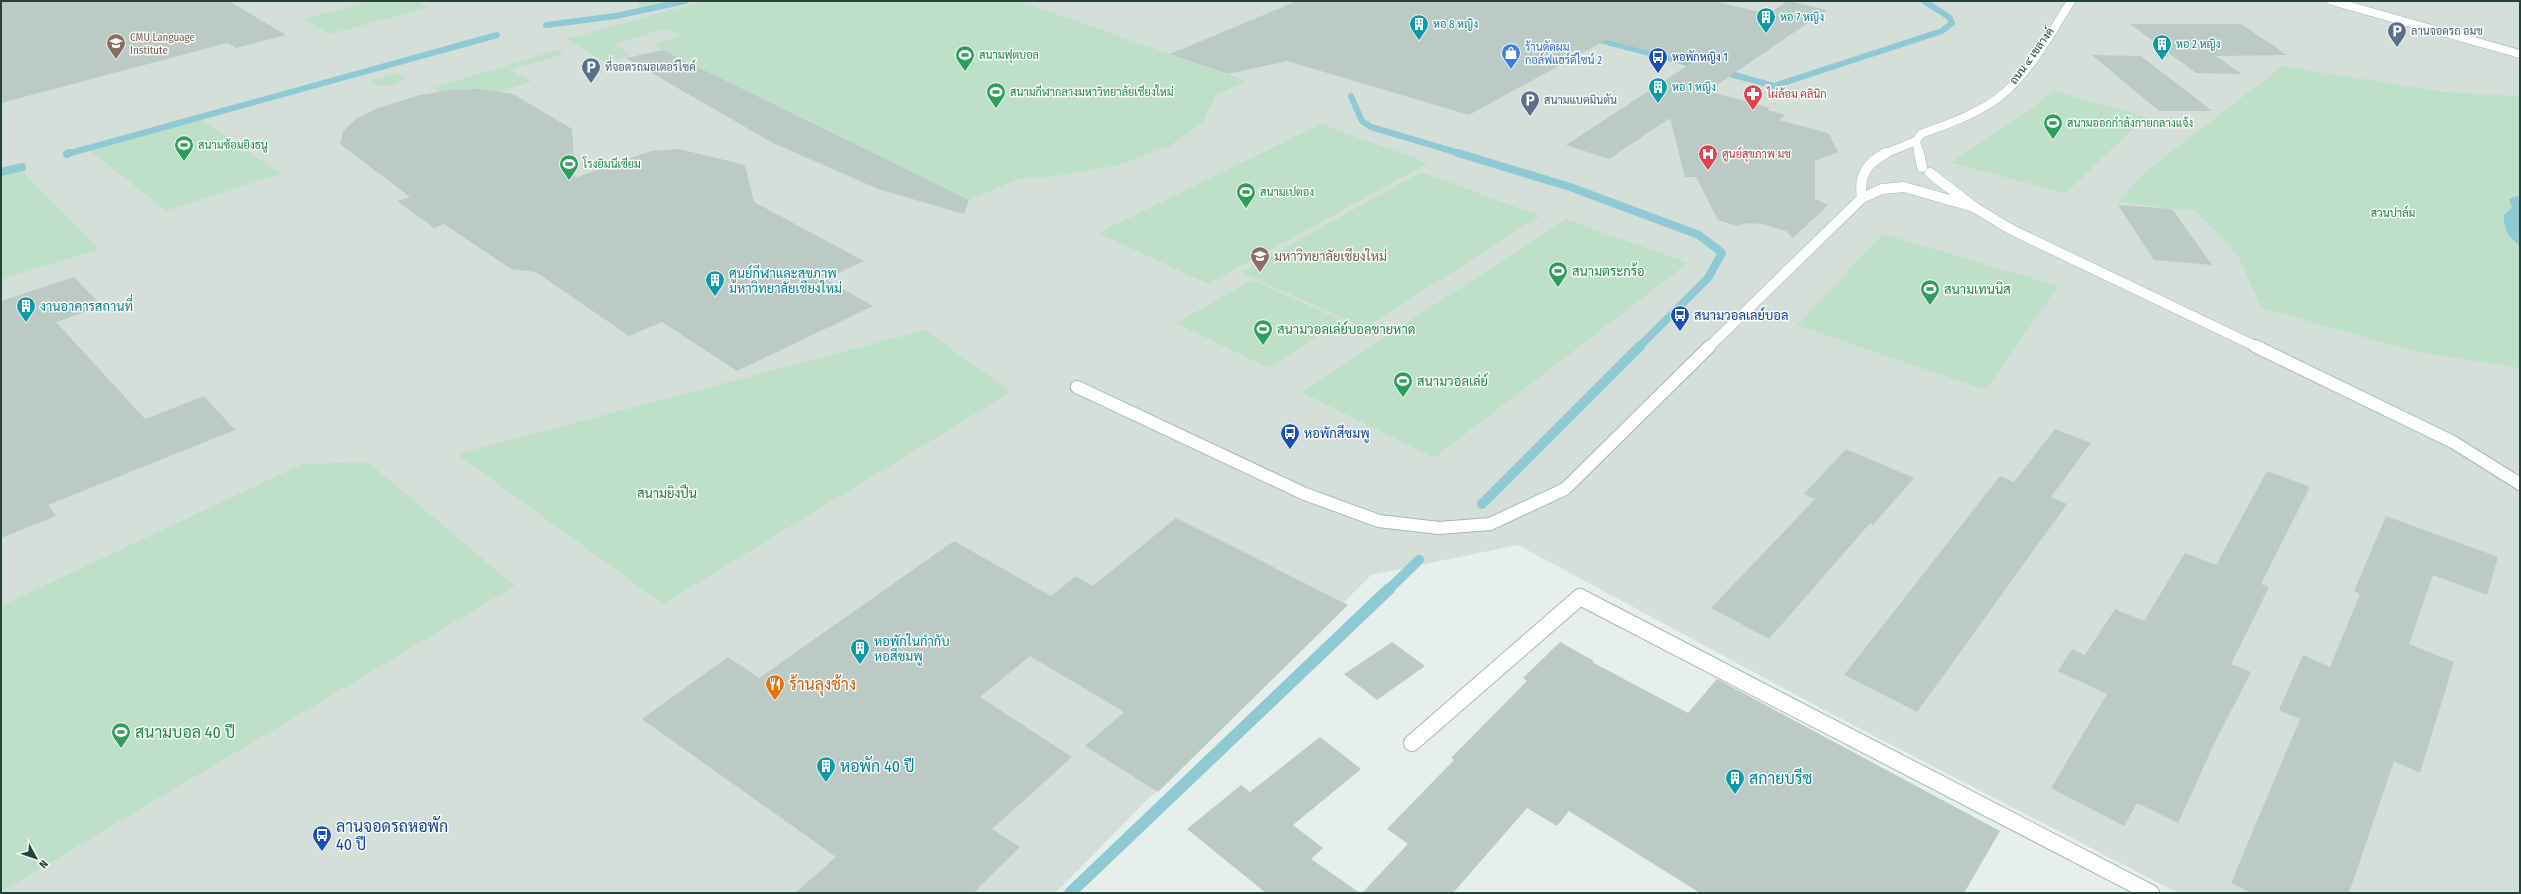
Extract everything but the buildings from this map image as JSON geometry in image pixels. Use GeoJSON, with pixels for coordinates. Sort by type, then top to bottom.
{"type":"FeatureCollection","features":[{"type":"Feature","properties":{"kind":"street","name":"ถนน ๔ เขลางค์"},"geometry":{"type":"LineString","coordinates":[[1862,198],[1860,181],[1869,165],[1890,151],[1969,116],[2002,94],[2018,79],[2071,1]]}},
{"type":"Feature","properties":{"kind":"street"},"geometry":{"type":"LineString","coordinates":[[2332,1],[2520,54]]}},
{"type":"Feature","properties":{"kind":"street"},"geometry":{"type":"LineString","coordinates":[[1919,138],[1922,167]]}},
{"type":"Feature","properties":{"kind":"street"},"geometry":{"type":"LineString","coordinates":[[1930,173],[1974,207],[2010,230],[2152,299],[2317,375],[2453,442],[2520,484]]}},
{"type":"Feature","properties":{"kind":"street"},"geometry":{"type":"LineString","coordinates":[[1077,387],[1305,494],[1379,521],[1439,528],[1490,524],[1534,506],[1565,489],[1862,198],[1882,189],[1904,187],[1974,207]]}},
{"type":"Feature","properties":{"kind":"street"},"geometry":{"type":"LineString","coordinates":[[1412,743],[1580,597],[2151,893]]}},
{"type":"Feature","properties":{"kind":"shaded area","name":"มหาวิทยาลัยเชียงใหม่"},"geometry":{"type":"Polygon","coordinates":[[[1,1],[2520,1],[2520,893],[2178,893],[1826,711],[1518,545],[1371,575],[1055,893],[1,893],[1,1]]]}},
{"type":"Feature","properties":{"kind":"green space"},"geometry":{"type":"Polygon","coordinates":[[[373,1],[416,1],[429,8],[329,34],[303,19],[373,1]]]}},
{"type":"Feature","properties":{"kind":"green space"},"geometry":{"type":"Polygon","coordinates":[[[637,1],[674,1],[642,10],[637,1]]]}},
{"type":"Feature","properties":{"kind":"green space","name":"สนามกีฬากลางมหาวิทยาลัยเชียงใหม่"},"geometry":{"type":"Polygon","coordinates":[[[704,1],[1019,1],[1247,81],[1216,95],[1202,123],[1168,147],[1115,166],[1050,177],[1021,178],[969,200],[653,45],[681,35],[664,29],[614,44],[631,55],[606,62],[566,39],[704,1]]]}},
{"type":"Feature","properties":{"kind":"green space"},"geometry":{"type":"Polygon","coordinates":[[[556,50],[564,54],[511,70],[532,81],[501,92],[478,89],[438,92],[433,88],[556,50]]]}},
{"type":"Feature","properties":{"kind":"green space","name":"สวนปาล์ม"},"geometry":{"type":"Polygon","coordinates":[[[2283,66],[2443,92],[2520,96],[2520,368],[2413,351],[2262,308],[2237,254],[2195,211],[2118,202],[2146,171],[2283,66]]]}},
{"type":"Feature","properties":{"kind":"green space"},"geometry":{"type":"Polygon","coordinates":[[[391,74],[401,74],[406,77],[395,84],[372,84],[372,81],[391,74]]]}},
{"type":"Feature","properties":{"kind":"green space","name":"สนามออกกำลังกายกลางแจ้ง"},"geometry":{"type":"Polygon","coordinates":[[[2055,91],[2145,117],[2066,193],[1951,163],[2055,91]]]}},
{"type":"Feature","properties":{"kind":"green space","name":"สนามซ้อมยิงธนู"},"geometry":{"type":"Polygon","coordinates":[[[199,118],[281,174],[166,211],[88,149],[199,118]]]}},
{"type":"Feature","properties":{"kind":"green space","name":"สนามเปตอง"},"geometry":{"type":"Polygon","coordinates":[[[1321,124],[1428,163],[1208,284],[1098,233],[1321,124]]]}},
{"type":"Feature","properties":{"kind":"green space"},"geometry":{"type":"Polygon","coordinates":[[[21,170],[98,249],[1,280],[1,176],[21,170]]]}},
{"type":"Feature","properties":{"kind":"green space"},"geometry":{"type":"Polygon","coordinates":[[[1421,172],[1540,216],[1365,328],[1241,272],[1421,172]]]}},
{"type":"Feature","properties":{"kind":"green space","name":"สนามตระกร้อ"},"geometry":{"type":"Polygon","coordinates":[[[1566,219],[1688,263],[1434,458],[1301,392],[1566,219]]]}},
{"type":"Feature","properties":{"kind":"green space","name":"สนามเทนนิส"},"geometry":{"type":"Polygon","coordinates":[[[1883,234],[2058,286],[1986,390],[1797,325],[1883,234]]]}},
{"type":"Feature","properties":{"kind":"green space","name":"สนามวอลเล่ย์บอลชายหาด"},"geometry":{"type":"Polygon","coordinates":[[[1252,280],[1343,321],[1268,368],[1176,323],[1252,280]]]}},
{"type":"Feature","properties":{"kind":"green space","name":"สนามยิงปืน"},"geometry":{"type":"Polygon","coordinates":[[[925,330],[1011,392],[663,604],[457,454],[925,330]]]}},
{"type":"Feature","properties":{"kind":"green space","name":"สนามบอล 40 ปี"},"geometry":{"type":"Polygon","coordinates":[[[368,462],[515,586],[1,892],[1,606],[302,464],[368,462]]]}},
{"type":"Feature","properties":{"kind":"water"},"geometry":{"type":"Polygon","coordinates":[[[2520,195],[2520,246],[2506,229],[2504,215],[2512,208],[2509,199],[2520,195]]]}},
{"type":"Feature","properties":{"kind":"waterway"},"geometry":{"type":"LineString","coordinates":[[546,25],[616,16],[685,1]]}},
{"type":"Feature","properties":{"kind":"waterway"},"geometry":{"type":"LineString","coordinates":[[1720,71],[1774,86],[1942,31],[1952,23],[1949,17],[1924,1]]}},
{"type":"Feature","properties":{"kind":"waterway"},"geometry":{"type":"LineString","coordinates":[[69,153],[67,154],[497,35]]}},
{"type":"Feature","properties":{"kind":"waterway"},"geometry":{"type":"LineString","coordinates":[[1592,38],[1704,67]]}},
{"type":"Feature","properties":{"kind":"waterway"},"geometry":{"type":"LineString","coordinates":[[1351,96],[1362,121],[1371,127],[1462,154]]}},
{"type":"Feature","properties":{"kind":"waterway"},"geometry":{"type":"LineString","coordinates":[[1458,153],[1570,187],[1699,235],[1722,253],[1708,278],[1482,504]]}},
{"type":"Feature","properties":{"kind":"waterway"},"geometry":{"type":"LineString","coordinates":[[1,172],[22,167]]}},
{"type":"Feature","properties":{"kind":"waterway"},"geometry":{"type":"LineString","coordinates":[[1388,590],[1419,560]]}},
{"type":"Feature","properties":{"kind":"waterway"},"geometry":{"type":"LineString","coordinates":[[1070,893],[1389,589]]}},
{"type":"Feature","properties":{"kind":"place","name":"หอ 7 หญิง"},"geometry":{"type":"Point","coordinates":[1766,34]}},
{"type":"Feature","properties":{"kind":"place","name":"หอ 8 หญิง"},"geometry":{"type":"Point","coordinates":[1419,41]}},
{"type":"Feature","properties":{"kind":"place","name":"ลานจอดรถ อมช"},"geometry":{"type":"Point","coordinates":[2397,48]}},
{"type":"Feature","properties":{"kind":"place","name":"CMU Language Institute"},"geometry":{"type":"Point","coordinates":[116,60]}},
{"type":"Feature","properties":{"kind":"place","name":"หอ 2 หญิง"},"geometry":{"type":"Point","coordinates":[2162,61]}},
{"type":"Feature","properties":{"kind":"place","name":"ร้านตัดผม กอล์ฟแฮร์ดีไซน์ 2"},"geometry":{"type":"Point","coordinates":[1511,70]}},
{"type":"Feature","properties":{"kind":"place","name":"สนามฟุตบอล"},"geometry":{"type":"Point","coordinates":[965,72]}},
{"type":"Feature","properties":{"kind":"place","name":"หอพักหญิง 1"},"geometry":{"type":"Point","coordinates":[1658,74]}},
{"type":"Feature","properties":{"kind":"place","name":"ที่จอดรถมอเตอร์ไซค์"},"geometry":{"type":"Point","coordinates":[591,84]}},
{"type":"Feature","properties":{"kind":"place","name":"หอ 1 หญิง"},"geometry":{"type":"Point","coordinates":[1658,104]}},
{"type":"Feature","properties":{"kind":"place","name":"สนามกีฬากลางมหาวิทยาลัยเชียงใหม่"},"geometry":{"type":"Point","coordinates":[996,109]}},
{"type":"Feature","properties":{"kind":"place","name":"ไผ่ล้อม คลินิก"},"geometry":{"type":"Point","coordinates":[1753,111]}},
{"type":"Feature","properties":{"kind":"place","name":"สนามแบตมินตัน"},"geometry":{"type":"Point","coordinates":[1530,117]}},
{"type":"Feature","properties":{"kind":"place","name":"สนามออกกำลังกายกลางแจ้ง"},"geometry":{"type":"Point","coordinates":[2053,140]}},
{"type":"Feature","properties":{"kind":"place","name":"สนามซ้อมยิงธนู"},"geometry":{"type":"Point","coordinates":[184,162]}},
{"type":"Feature","properties":{"kind":"place","name":"ศูนย์สุขภาพ มช"},"geometry":{"type":"Point","coordinates":[1708,171]}},
{"type":"Feature","properties":{"kind":"place","name":"โรงยิมนีเซียม"},"geometry":{"type":"Point","coordinates":[569,181]}},
{"type":"Feature","properties":{"kind":"place","name":"สนามเปตอง"},"geometry":{"type":"Point","coordinates":[1246,209]}},
{"type":"Feature","properties":{"kind":"place","name":"มหาวิทยาลัยเชียงใหม่"},"geometry":{"type":"Point","coordinates":[1260,273]}},
{"type":"Feature","properties":{"kind":"place","name":"สนามตระกร้อ"},"geometry":{"type":"Point","coordinates":[1558,288]}},
{"type":"Feature","properties":{"kind":"place","name":"ศูนย์กีฬาและสุขภาพ มหาวิทยาลัยเชียงใหม่"},"geometry":{"type":"Point","coordinates":[715,297]}},
{"type":"Feature","properties":{"kind":"place","name":"สนามเทนนิส"},"geometry":{"type":"Point","coordinates":[1930,306]}},
{"type":"Feature","properties":{"kind":"place","name":"งานอาคารสถานที่"},"geometry":{"type":"Point","coordinates":[26,323]}},
{"type":"Feature","properties":{"kind":"place","name":"สนามวอลเลย์บอล"},"geometry":{"type":"Point","coordinates":[1680,332]}},
{"type":"Feature","properties":{"kind":"place","name":"สนามวอลเล่ย์บอลชายหาด"},"geometry":{"type":"Point","coordinates":[1263,346]}},
{"type":"Feature","properties":{"kind":"place","name":"สนามวอลเล่ย์"},"geometry":{"type":"Point","coordinates":[1403,398]}},
{"type":"Feature","properties":{"kind":"place","name":"หอพักสีชมพู"},"geometry":{"type":"Point","coordinates":[1290,450]}},
{"type":"Feature","properties":{"kind":"place","name":"หอพักในกำกับ หอสีชมพู"},"geometry":{"type":"Point","coordinates":[860,665]}},
{"type":"Feature","properties":{"kind":"place","name":"ร้านลุงช้าง"},"geometry":{"type":"Point","coordinates":[775,701]}},
{"type":"Feature","properties":{"kind":"place","name":"สนามบอล 40 ปี"},"geometry":{"type":"Point","coordinates":[121,749]}},
{"type":"Feature","properties":{"kind":"place","name":"หอพัก 40 ปี"},"geometry":{"type":"Point","coordinates":[826,783]}},
{"type":"Feature","properties":{"kind":"place","name":"สกายบรีซ"},"geometry":{"type":"Point","coordinates":[1735,795]}},
{"type":"Feature","properties":{"kind":"place","name":"ลานจอดรถหอพัก 40 ปี"},"geometry":{"type":"Point","coordinates":[322,852]}}]}
